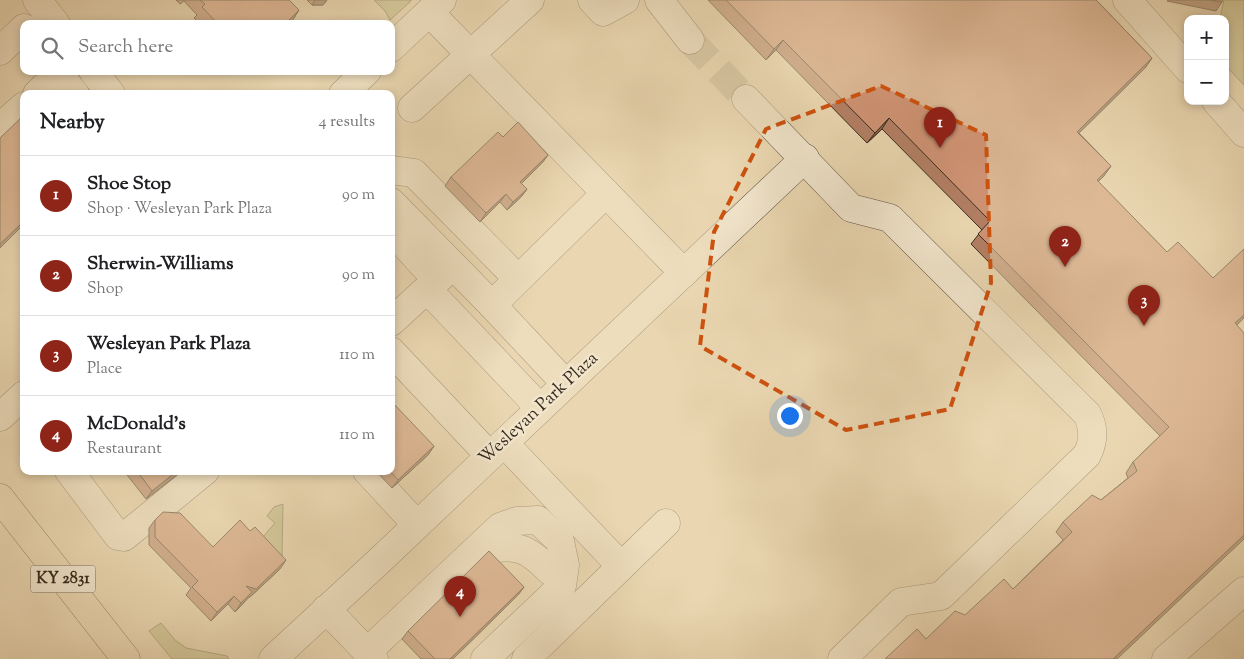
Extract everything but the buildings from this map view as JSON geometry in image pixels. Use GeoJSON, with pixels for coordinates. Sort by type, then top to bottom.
{"type":"FeatureCollection","features":[{"type":"Feature","properties":{"kind":"main road","name":"KY 2831"},"geometry":{"type":"LineString","coordinates":[[0,498],[116,656]]}},
{"type":"Feature","properties":{"kind":"street"},"geometry":{"type":"LineString","coordinates":[[412,108],[530,0]]}},
{"type":"Feature","properties":{"kind":"street"},"geometry":{"type":"LineString","coordinates":[[592,0],[603,12],[625,0]]}},
{"type":"Feature","properties":{"kind":"street"},"geometry":{"type":"LineString","coordinates":[[659,0],[690,40]]}},
{"type":"Feature","properties":{"kind":"street"},"geometry":{"type":"LineString","coordinates":[[1126,0],[1184,65]]}},
{"type":"Feature","properties":{"kind":"street"},"geometry":{"type":"LineString","coordinates":[[395,44],[436,6],[470,54],[684,273]]}},
{"type":"Feature","properties":{"kind":"street"},"geometry":{"type":"LineString","coordinates":[[0,51],[20,32]]}},
{"type":"Feature","properties":{"kind":"street"},"geometry":{"type":"LineString","coordinates":[[96,75],[108,90]]}},
{"type":"Feature","properties":{"kind":"street"},"geometry":{"type":"LineString","coordinates":[[347,90],[363,75]]}},
{"type":"Feature","properties":{"kind":"street"},"geometry":{"type":"LineString","coordinates":[[45,90],[65,80]]}},
{"type":"Feature","properties":{"kind":"street"},"geometry":{"type":"LineString","coordinates":[[746,99],[851,208],[890,218],[1092,422],[1092,446],[1087,454],[941,596],[901,602],[842,659]]}},
{"type":"Feature","properties":{"kind":"street"},"geometry":{"type":"LineString","coordinates":[[1220,105],[1244,133]]}},
{"type":"Feature","properties":{"kind":"street"},"geometry":{"type":"LineString","coordinates":[[0,127],[20,110]]}},
{"type":"Feature","properties":{"kind":"street","name":"Wesleyan Park Plaza"},"geometry":{"type":"LineString","coordinates":[[278,657],[804,158]]}},
{"type":"Feature","properties":{"kind":"street"},"geometry":{"type":"LineString","coordinates":[[395,171],[414,173],[518,279]]}},
{"type":"Feature","properties":{"kind":"street"},"geometry":{"type":"LineString","coordinates":[[492,305],[606,193]]}},
{"type":"Feature","properties":{"kind":"street"},"geometry":{"type":"LineString","coordinates":[[395,208],[439,278],[540,408]]}},
{"type":"Feature","properties":{"kind":"street"},"geometry":{"type":"LineString","coordinates":[[395,234],[439,278],[492,305],[566,384]]}},
{"type":"Feature","properties":{"kind":"street"},"geometry":{"type":"LineString","coordinates":[[395,318],[439,278]]}},
{"type":"Feature","properties":{"kind":"street"},"geometry":{"type":"LineString","coordinates":[[395,355],[621,566]]}},
{"type":"Feature","properties":{"kind":"street"},"geometry":{"type":"LineString","coordinates":[[0,417],[20,399]]}},
{"type":"Feature","properties":{"kind":"street"},"geometry":{"type":"LineString","coordinates":[[72,475],[118,536],[124,537],[200,475]]}},
{"type":"Feature","properties":{"kind":"street"},"geometry":{"type":"LineString","coordinates":[[371,475],[417,525]]}},
{"type":"Feature","properties":{"kind":"street"},"geometry":{"type":"LineString","coordinates":[[376,649],[500,527],[517,521],[538,520],[560,541],[565,565],[562,586],[485,659]]}},
{"type":"Feature","properties":{"kind":"street"},"geometry":{"type":"LineString","coordinates":[[526,659],[666,523]]}},
{"type":"Feature","properties":{"kind":"street"},"geometry":{"type":"LineString","coordinates":[[376,649],[398,637],[491,549],[512,533],[522,529],[532,531],[541,537],[549,547],[552,559],[545,591],[536,602],[534,612]]}},
{"type":"Feature","properties":{"kind":"street"},"geometry":{"type":"LineString","coordinates":[[1166,659],[1244,590]]}},
{"type":"Feature","properties":{"kind":"street"},"geometry":{"type":"LineString","coordinates":[[326,610],[376,649]]}},
{"type":"Feature","properties":{"kind":"highlighted area"},"geometry":{"type":"Polygon","coordinates":[[[881,86],[986,135],[991,283],[950,409],[846,430],[700,346],[714,232],[766,129],[881,86]]]}},
{"type":"Feature","properties":{"kind":"shaded area"},"geometry":{"type":"Polygon","coordinates":[[[374,0],[411,1],[390,20],[385,11],[374,0]]]}},
{"type":"Feature","properties":{"kind":"shaded area"},"geometry":{"type":"Polygon","coordinates":[[[1224,0],[1244,0],[1244,85],[1229,69],[1229,15],[1221,15],[1224,0]]]}},
{"type":"Feature","properties":{"kind":"shaded area"},"geometry":{"type":"Polygon","coordinates":[[[283,504],[282,560],[262,538],[275,523],[267,516],[274,507],[283,504]]]}},
{"type":"Feature","properties":{"kind":"shaded area"},"geometry":{"type":"Polygon","coordinates":[[[161,623],[175,640],[186,648],[227,656],[229,659],[172,659],[149,631],[161,623]]]}},
{"type":"Feature","properties":{"kind":"tunnel"},"geometry":{"type":"LineString","coordinates":[[690,40],[746,99]]}},
{"type":"Feature","properties":{"kind":"place","name":"Shoe Stop"},"geometry":{"type":"Point","coordinates":[940,148]}},
{"type":"Feature","properties":{"kind":"place","name":"Sherwin-Williams"},"geometry":{"type":"Point","coordinates":[1065,267]}},
{"type":"Feature","properties":{"kind":"place","name":"Wesleyan Park Plaza"},"geometry":{"type":"Point","coordinates":[1144,326]}},
{"type":"Feature","properties":{"kind":"place","name":"McDonald's"},"geometry":{"type":"Point","coordinates":[460,617]}}]}
